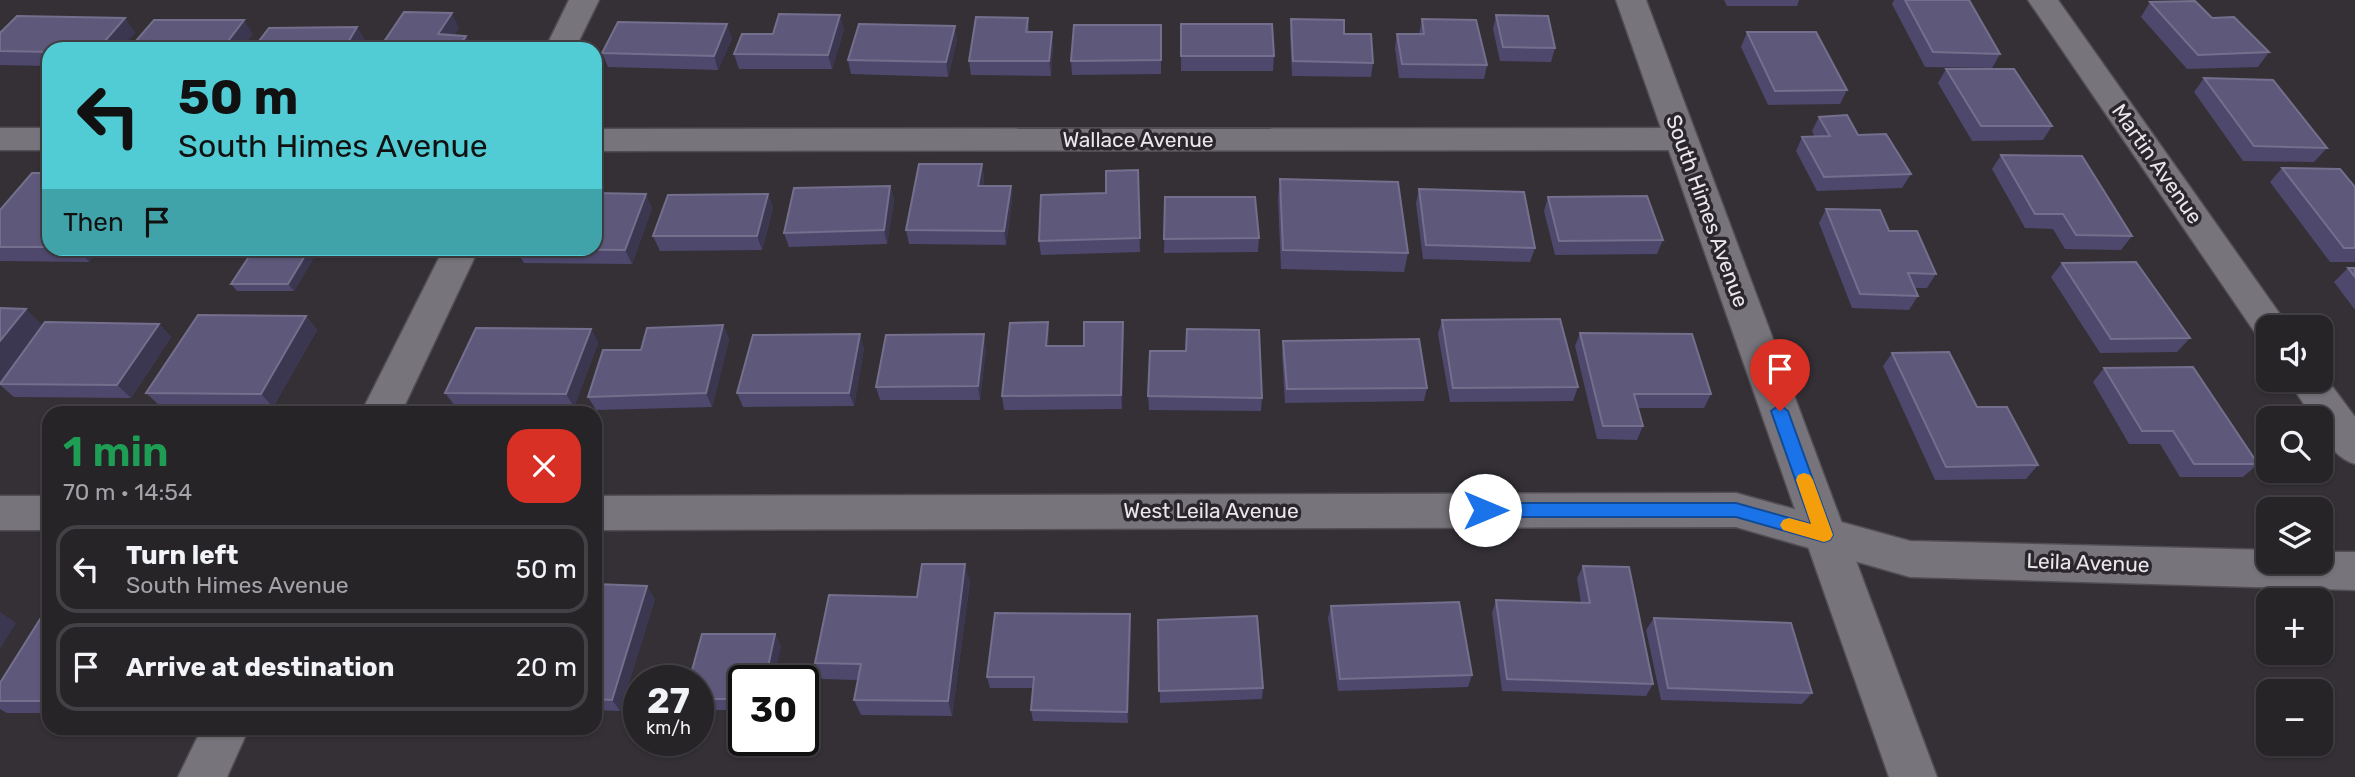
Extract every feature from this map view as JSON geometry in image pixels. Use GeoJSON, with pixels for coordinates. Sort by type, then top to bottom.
{"type":"FeatureCollection","features":[{"type":"Feature","properties":{"kind":"street"},"geometry":{"type":"LineString","coordinates":[[564,42],[584,0]]}},
{"type":"Feature","properties":{"kind":"street","name":"South Himes Avenue"},"geometry":{"type":"LineString","coordinates":[[1631,0],[1913,777]]}},
{"type":"Feature","properties":{"kind":"street","name":"Martin Avenue"},"geometry":{"type":"LineString","coordinates":[[2043,0],[2263,315]]}},
{"type":"Feature","properties":{"kind":"street"},"geometry":{"type":"LineString","coordinates":[[0,139],[42,139]]}},
{"type":"Feature","properties":{"kind":"street","name":"Wallace Avenue"},"geometry":{"type":"LineString","coordinates":[[602,140],[1682,139]]}},
{"type":"Feature","properties":{"kind":"street"},"geometry":{"type":"LineString","coordinates":[[384,406],[458,256]]}},
{"type":"Feature","properties":{"kind":"street"},"geometry":{"type":"LineString","coordinates":[[2316,392],[2355,448]]}},
{"type":"Feature","properties":{"kind":"street","name":"West Leila Avenue"},"geometry":{"type":"LineString","coordinates":[[602,513],[1736,510],[1824,535]]}},
{"type":"Feature","properties":{"kind":"street"},"geometry":{"type":"LineString","coordinates":[[0,513],[42,513]]}},
{"type":"Feature","properties":{"kind":"street","name":"Leila Avenue"},"geometry":{"type":"LineString","coordinates":[[1824,535],[1910,559],[2355,571]]}},
{"type":"Feature","properties":{"kind":"street"},"geometry":{"type":"LineString","coordinates":[[202,777],[223,735]]}},
{"type":"Feature","properties":{"kind":"building"},"geometry":{"type":"Polygon","coordinates":[[[1905,0],[1969,0],[2000,54],[1933,52],[1905,0]]]}},
{"type":"Feature","properties":{"kind":"building"},"geometry":{"type":"Polygon","coordinates":[[[2195,1],[2212,18],[2234,17],[2269,52],[2198,55],[2150,2],[2195,1]]]}},
{"type":"Feature","properties":{"kind":"building"},"geometry":{"type":"Polygon","coordinates":[[[404,12],[452,13],[438,34],[466,36],[462,42],[384,42],[404,12]]]}},
{"type":"Feature","properties":{"kind":"building"},"geometry":{"type":"Polygon","coordinates":[[[779,14],[840,15],[828,55],[734,54],[742,34],[773,34],[779,14]]]}},
{"type":"Feature","properties":{"kind":"building"},"geometry":{"type":"Polygon","coordinates":[[[1496,15],[1548,16],[1555,48],[1503,47],[1496,15]]]}},
{"type":"Feature","properties":{"kind":"building"},"geometry":{"type":"Polygon","coordinates":[[[17,16],[125,18],[104,42],[42,42],[42,52],[0,51],[0,33],[17,16]]]}},
{"type":"Feature","properties":{"kind":"building"},"geometry":{"type":"Polygon","coordinates":[[[976,17],[1028,18],[1026,32],[1052,32],[1049,61],[969,61],[976,17]]]}},
{"type":"Feature","properties":{"kind":"building"},"geometry":{"type":"Polygon","coordinates":[[[1291,19],[1344,20],[1344,34],[1371,34],[1373,63],[1293,61],[1291,19]]]}},
{"type":"Feature","properties":{"kind":"building"},"geometry":{"type":"Polygon","coordinates":[[[1422,19],[1476,20],[1487,65],[1402,64],[1397,34],[1424,34],[1422,19]]]}},
{"type":"Feature","properties":{"kind":"building"},"geometry":{"type":"Polygon","coordinates":[[[154,20],[244,20],[227,42],[135,42],[154,20]]]}},
{"type":"Feature","properties":{"kind":"building"},"geometry":{"type":"Polygon","coordinates":[[[618,22],[727,24],[714,56],[602,53],[618,22]]]}},
{"type":"Feature","properties":{"kind":"building"},"geometry":{"type":"Polygon","coordinates":[[[859,24],[955,26],[946,62],[848,60],[859,24]]]}},
{"type":"Feature","properties":{"kind":"building"},"geometry":{"type":"Polygon","coordinates":[[[1181,24],[1272,24],[1274,56],[1181,56],[1181,24]]]}},
{"type":"Feature","properties":{"kind":"building"},"geometry":{"type":"Polygon","coordinates":[[[1074,25],[1161,25],[1161,60],[1071,61],[1074,25]]]}},
{"type":"Feature","properties":{"kind":"building"},"geometry":{"type":"Polygon","coordinates":[[[357,27],[348,42],[258,42],[269,28],[357,27]]]}},
{"type":"Feature","properties":{"kind":"building"},"geometry":{"type":"Polygon","coordinates":[[[1747,32],[1816,32],[1847,90],[1775,91],[1747,32]]]}},
{"type":"Feature","properties":{"kind":"building"},"geometry":{"type":"Polygon","coordinates":[[[1946,69],[2014,69],[2052,126],[1981,126],[1946,69]]]}},
{"type":"Feature","properties":{"kind":"building"},"geometry":{"type":"Polygon","coordinates":[[[2204,78],[2273,80],[2327,148],[2254,146],[2204,78]]]}},
{"type":"Feature","properties":{"kind":"building"},"geometry":{"type":"Polygon","coordinates":[[[1847,115],[1858,135],[1886,134],[1911,174],[1824,177],[1802,137],[1830,136],[1819,117],[1847,115]]]}},
{"type":"Feature","properties":{"kind":"building"},"geometry":{"type":"Polygon","coordinates":[[[2001,155],[2082,156],[2132,236],[2076,235],[2063,214],[2035,214],[2001,155]]]}},
{"type":"Feature","properties":{"kind":"building"},"geometry":{"type":"Polygon","coordinates":[[[919,164],[982,164],[978,186],[1011,186],[1004,231],[906,230],[919,164]]]}},
{"type":"Feature","properties":{"kind":"building"},"geometry":{"type":"Polygon","coordinates":[[[2282,168],[2340,169],[2355,187],[2355,248],[2344,248],[2282,168]]]}},
{"type":"Feature","properties":{"kind":"building"},"geometry":{"type":"Polygon","coordinates":[[[1138,170],[1140,238],[1039,241],[1041,195],[1106,193],[1106,171],[1138,170]]]}},
{"type":"Feature","properties":{"kind":"building"},"geometry":{"type":"Polygon","coordinates":[[[32,173],[42,173],[42,247],[0,247],[0,210],[32,173]]]}},
{"type":"Feature","properties":{"kind":"building"},"geometry":{"type":"Polygon","coordinates":[[[1280,179],[1398,182],[1408,253],[1283,250],[1280,179]]]}},
{"type":"Feature","properties":{"kind":"building"},"geometry":{"type":"Polygon","coordinates":[[[890,186],[884,230],[784,233],[794,188],[890,186]]]}},
{"type":"Feature","properties":{"kind":"building"},"geometry":{"type":"Polygon","coordinates":[[[1419,189],[1524,192],[1535,248],[1426,245],[1419,189]]]}},
{"type":"Feature","properties":{"kind":"building"},"geometry":{"type":"Polygon","coordinates":[[[602,193],[646,194],[625,250],[602,250],[602,193]]]}},
{"type":"Feature","properties":{"kind":"building"},"geometry":{"type":"Polygon","coordinates":[[[768,194],[757,236],[653,236],[668,195],[768,194]]]}},
{"type":"Feature","properties":{"kind":"building"},"geometry":{"type":"Polygon","coordinates":[[[1647,196],[1663,240],[1559,241],[1548,197],[1647,196]]]}},
{"type":"Feature","properties":{"kind":"building"},"geometry":{"type":"Polygon","coordinates":[[[1165,197],[1255,197],[1259,238],[1164,239],[1165,197]]]}},
{"type":"Feature","properties":{"kind":"building"},"geometry":{"type":"Polygon","coordinates":[[[1826,209],[1880,210],[1889,231],[1917,231],[1936,274],[1908,273],[1918,296],[1860,294],[1826,209]]]}},
{"type":"Feature","properties":{"kind":"building"},"geometry":{"type":"Polygon","coordinates":[[[249,256],[305,256],[288,284],[231,284],[249,256]]]}},
{"type":"Feature","properties":{"kind":"building"},"geometry":{"type":"Polygon","coordinates":[[[2136,262],[2190,338],[2111,339],[2062,263],[2136,262]]]}},
{"type":"Feature","properties":{"kind":"building"},"geometry":{"type":"Polygon","coordinates":[[[2348,268],[2355,268],[2355,277],[2348,268]]]}},
{"type":"Feature","properties":{"kind":"building"},"geometry":{"type":"Polygon","coordinates":[[[0,308],[26,309],[0,341],[0,308]]]}},
{"type":"Feature","properties":{"kind":"building"},"geometry":{"type":"Polygon","coordinates":[[[198,315],[306,316],[261,394],[146,393],[198,315]]]}},
{"type":"Feature","properties":{"kind":"building"},"geometry":{"type":"Polygon","coordinates":[[[1560,319],[1578,387],[1453,388],[1442,320],[1560,319]]]}},
{"type":"Feature","properties":{"kind":"building"},"geometry":{"type":"Polygon","coordinates":[[[45,322],[159,324],[117,385],[0,384],[45,322]]]}},
{"type":"Feature","properties":{"kind":"building"},"geometry":{"type":"Polygon","coordinates":[[[1048,322],[1046,346],[1084,346],[1084,322],[1123,322],[1121,395],[1002,396],[1010,323],[1048,322]]]}},
{"type":"Feature","properties":{"kind":"building"},"geometry":{"type":"Polygon","coordinates":[[[723,325],[706,393],[588,397],[603,350],[641,350],[647,328],[723,325]]]}},
{"type":"Feature","properties":{"kind":"building"},"geometry":{"type":"Polygon","coordinates":[[[476,328],[591,329],[566,394],[445,393],[476,328]]]}},
{"type":"Feature","properties":{"kind":"building"},"geometry":{"type":"Polygon","coordinates":[[[1187,329],[1259,330],[1262,398],[1148,396],[1150,351],[1186,351],[1187,329]]]}},
{"type":"Feature","properties":{"kind":"building"},"geometry":{"type":"Polygon","coordinates":[[[1580,333],[1692,334],[1711,394],[1634,394],[1643,426],[1603,426],[1580,333]]]}},
{"type":"Feature","properties":{"kind":"building"},"geometry":{"type":"Polygon","coordinates":[[[860,334],[849,393],[737,393],[753,335],[860,334]]]}},
{"type":"Feature","properties":{"kind":"building"},"geometry":{"type":"Polygon","coordinates":[[[984,334],[978,386],[876,387],[886,335],[984,334]]]}},
{"type":"Feature","properties":{"kind":"building"},"geometry":{"type":"Polygon","coordinates":[[[1419,339],[1427,388],[1287,389],[1283,341],[1419,339]]]}},
{"type":"Feature","properties":{"kind":"building"},"geometry":{"type":"Polygon","coordinates":[[[1949,352],[1977,407],[2007,407],[2038,465],[1946,467],[1892,353],[1949,352]]]}},
{"type":"Feature","properties":{"kind":"building"},"geometry":{"type":"Polygon","coordinates":[[[2193,367],[2256,464],[2194,464],[2173,431],[2142,431],[2104,368],[2193,367]]]}},
{"type":"Feature","properties":{"kind":"building"},"geometry":{"type":"Polygon","coordinates":[[[922,564],[965,564],[948,701],[854,700],[861,664],[815,663],[829,595],[917,597],[922,564]]]}},
{"type":"Feature","properties":{"kind":"building"},"geometry":{"type":"Polygon","coordinates":[[[1583,566],[1629,567],[1653,684],[1507,679],[1496,600],[1590,603],[1583,566]]]}},
{"type":"Feature","properties":{"kind":"building"},"geometry":{"type":"Polygon","coordinates":[[[602,584],[647,586],[612,700],[602,699],[602,584]]]}},
{"type":"Feature","properties":{"kind":"building"},"geometry":{"type":"Polygon","coordinates":[[[1459,602],[1472,675],[1340,679],[1331,606],[1459,602]]]}},
{"type":"Feature","properties":{"kind":"building"},"geometry":{"type":"Polygon","coordinates":[[[995,613],[1130,614],[1127,712],[1031,710],[1034,677],[987,677],[995,613]]]}},
{"type":"Feature","properties":{"kind":"building"},"geometry":{"type":"Polygon","coordinates":[[[42,616],[42,701],[0,701],[0,683],[42,616]]]}},
{"type":"Feature","properties":{"kind":"building"},"geometry":{"type":"Polygon","coordinates":[[[1257,616],[1263,688],[1159,691],[1158,620],[1257,616]]]}},
{"type":"Feature","properties":{"kind":"building"},"geometry":{"type":"Polygon","coordinates":[[[1654,618],[1791,623],[1812,693],[1668,688],[1654,618]]]}},
{"type":"Feature","properties":{"kind":"building"},"geometry":{"type":"Polygon","coordinates":[[[702,634],[775,634],[768,665],[728,665],[728,699],[714,699],[714,665],[693,665],[702,634]]]}},
{"type":"Feature","properties":{"kind":"slow traffic"},"geometry":{"type":"LineString","coordinates":[[1789,525],[1824,535],[1804,480]]}},
{"type":"Feature","properties":{"kind":"route"},"geometry":{"type":"LineString","coordinates":[[1485,510],[1736,510],[1824,535],[1780,411]]}}]}
